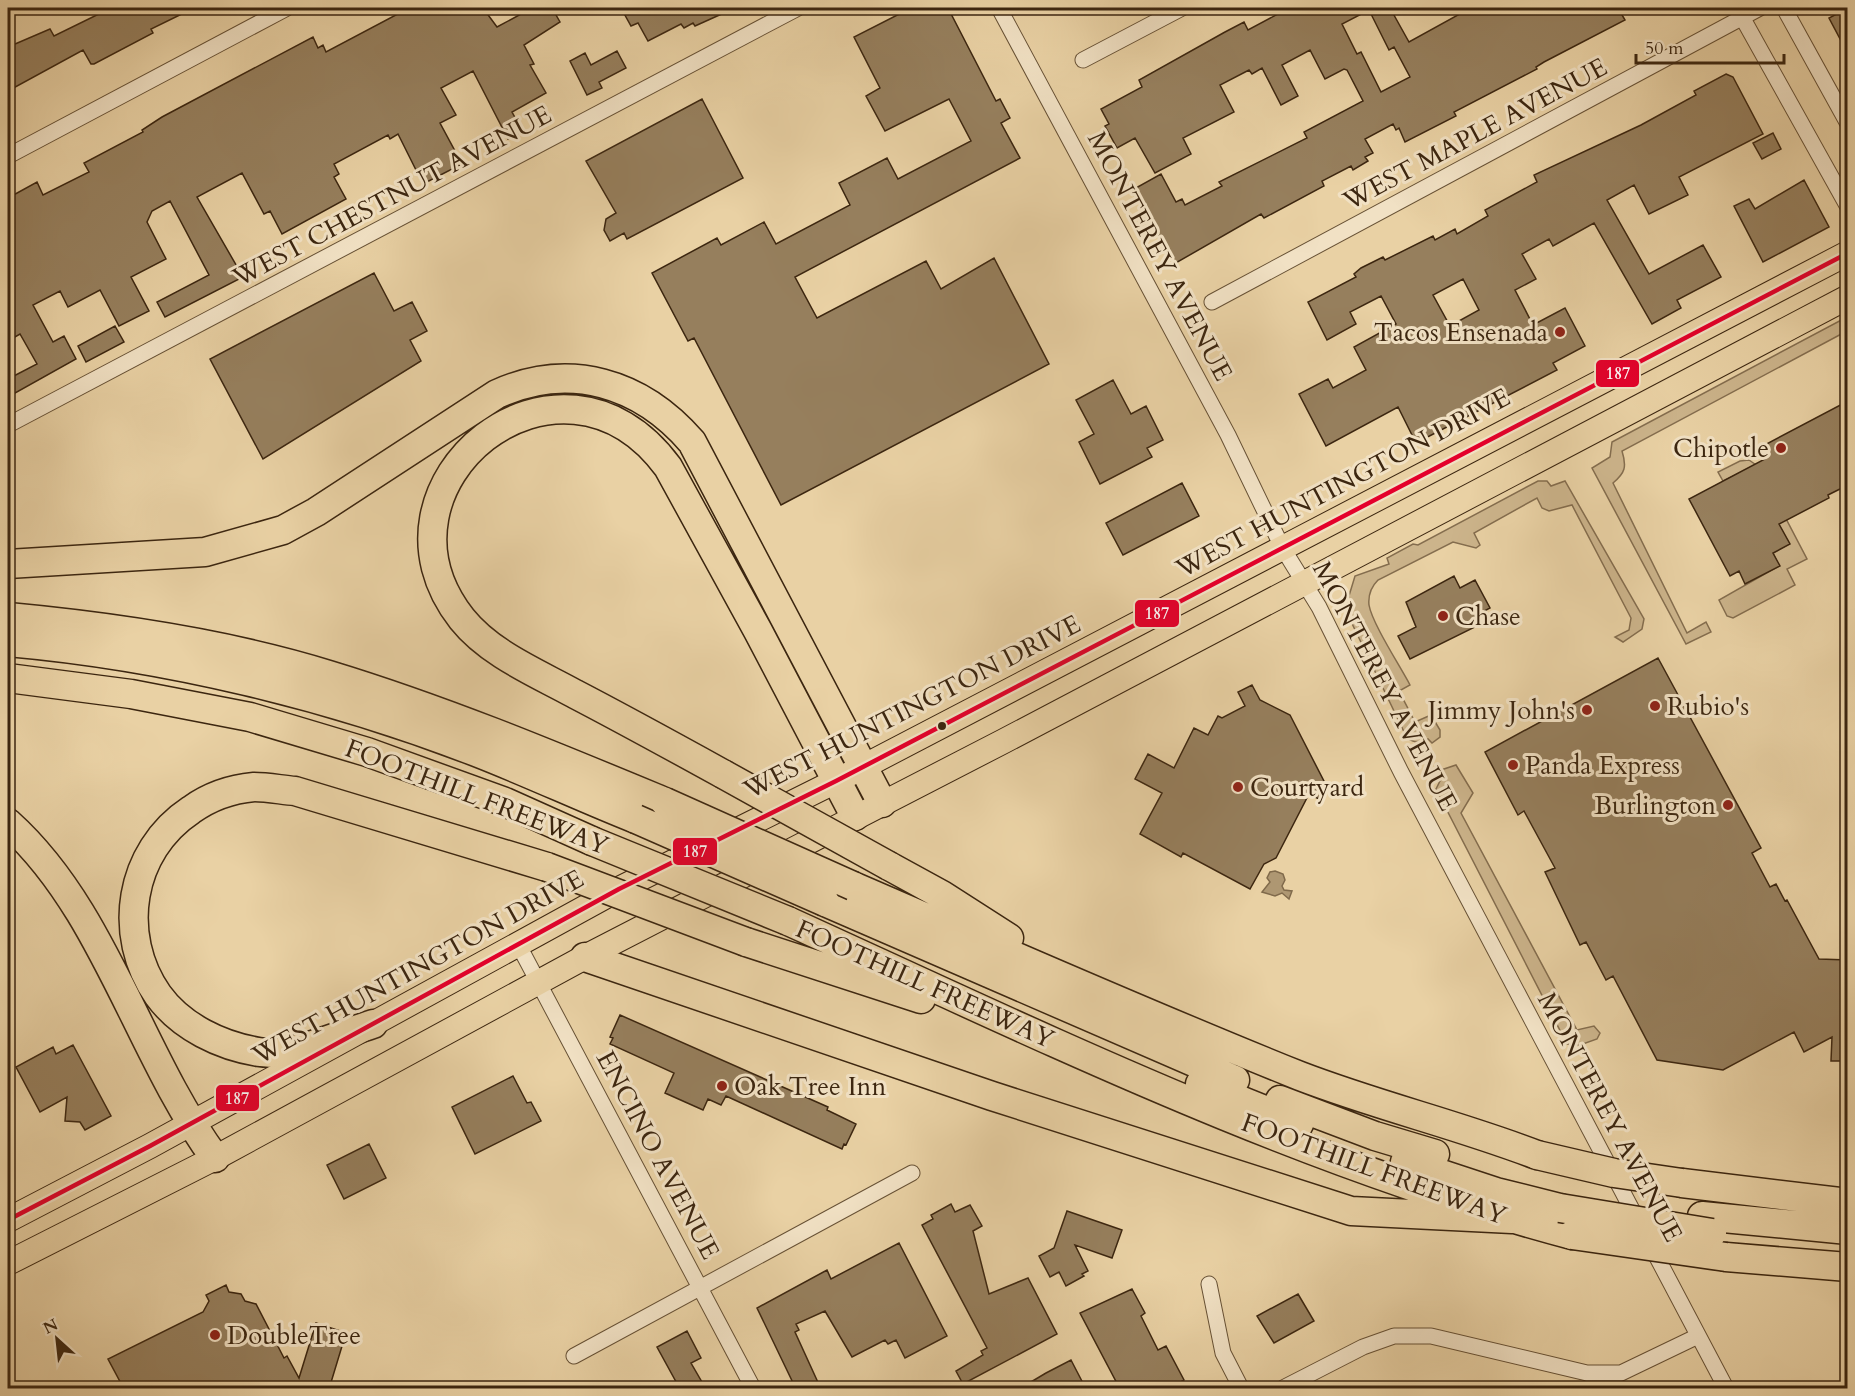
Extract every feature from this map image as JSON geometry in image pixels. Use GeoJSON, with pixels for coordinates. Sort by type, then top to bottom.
{"type":"FeatureCollection","features":[{"type":"Feature","properties":{"kind":"highway"},"geometry":{"type":"LineString","coordinates":[[8,564],[205,552],[241,544],[283,530],[316,512],[497,394],[530,382],[555,379],[600,382],[646,401],[666,414],[692,442],[882,803]]}},
{"type":"Feature","properties":{"kind":"highway"},"geometry":{"type":"LineString","coordinates":[[855,816],[758,631],[668,467],[654,448],[628,428],[580,411],[530,414],[493,429],[464,455],[454,470],[439,503],[435,521],[436,561],[452,603],[476,633],[501,652],[942,895],[1076,982]]}},
{"type":"Feature","properties":{"kind":"highway"},"geometry":{"type":"LineString","coordinates":[[8,617],[87,625],[181,641],[327,674],[457,716],[665,802],[852,886],[1076,982],[1302,1076],[1380,1105],[1484,1135],[1537,1155],[1614,1173],[1682,1184],[1848,1203]]}},
{"type":"Feature","properties":{"kind":"highway"},"geometry":{"type":"LineString","coordinates":[[8,642],[176,664],[362,713],[476,752],[615,830]]}},
{"type":"Feature","properties":{"kind":"highway"},"geometry":{"type":"LineString","coordinates":[[8,660],[114,673],[216,692],[340,723],[528,790],[806,912],[1288,1103],[1375,1136],[1556,1198],[1713,1236],[1848,1245]]}},
{"type":"Feature","properties":{"kind":"highway","name":"FOOTHILL FREEWAY"},"geometry":{"type":"LineString","coordinates":[[8,678],[131,694],[250,717],[378,756],[505,802],[615,830],[806,912],[1057,1043],[1242,1123],[1346,1163],[1512,1219],[1572,1235],[1713,1236],[1848,1267]]}},
{"type":"Feature","properties":{"kind":"highway"},"geometry":{"type":"LineString","coordinates":[[374,1024],[289,1051],[260,1052],[203,1034],[172,1011],[159,996],[140,961],[133,922],[138,882],[154,845],[166,830],[181,816],[216,796],[255,787],[295,791],[547,867],[746,942],[1057,1043]]}},
{"type":"Feature","properties":{"kind":"highway"},"geometry":{"type":"LineString","coordinates":[[8,823],[32,845],[58,876],[82,916],[190,1124],[215,1158]]}},
{"type":"Feature","properties":{"kind":"highway"},"geometry":{"type":"LineString","coordinates":[[585,957],[992,1096],[1351,1211],[1512,1219]]}},
{"type":"Feature","properties":{"kind":"highway"},"geometry":{"type":"LineString","coordinates":[[1713,1236],[1848,1230]]}},
{"type":"Feature","properties":{"kind":"main road","name":"WEST HUNTINGTON DRIVE"},"geometry":{"type":"LineString","coordinates":[[8,1220],[190,1124],[619,890],[836,781],[1848,253]]}},
{"type":"Feature","properties":{"kind":"main road"},"geometry":{"type":"LineString","coordinates":[[8,1263],[215,1158],[585,957],[1848,297]]}},
{"type":"Feature","properties":{"kind":"street"},"geometry":{"type":"LineString","coordinates":[[8,156],[286,8]]}},
{"type":"Feature","properties":{"kind":"street","name":"WEST CHESTNUT AVENUE"},"geometry":{"type":"LineString","coordinates":[[8,425],[798,8]]}},
{"type":"Feature","properties":{"kind":"street","name":"MONTEREY AVENUE"},"geometry":{"type":"LineString","coordinates":[[999,8],[1228,435],[1282,547],[1305,580],[1401,772],[1726,1389]]}},
{"type":"Feature","properties":{"kind":"street"},"geometry":{"type":"LineString","coordinates":[[1083,60],[1182,8]]}},
{"type":"Feature","properties":{"kind":"street","name":"WEST MAPLE AVENUE"},"geometry":{"type":"LineString","coordinates":[[1212,302],[1740,12],[1760,8]]}},
{"type":"Feature","properties":{"kind":"street"},"geometry":{"type":"LineString","coordinates":[[1784,8],[1848,124]]}},
{"type":"Feature","properties":{"kind":"street"},"geometry":{"type":"LineString","coordinates":[[1740,12],[1848,207]]}},
{"type":"Feature","properties":{"kind":"street","name":"ENCINO AVENUE"},"geometry":{"type":"LineString","coordinates":[[519,944],[753,1389]]}},
{"type":"Feature","properties":{"kind":"street"},"geometry":{"type":"LineString","coordinates":[[574,1356],[912,1173]]}},
{"type":"Feature","properties":{"kind":"street"},"geometry":{"type":"LineString","coordinates":[[1209,1284],[1223,1353],[1241,1389]]}},
{"type":"Feature","properties":{"kind":"street"},"geometry":{"type":"LineString","coordinates":[[1283,1389],[1362,1347],[1394,1336],[1431,1336],[1587,1372],[1621,1373],[1698,1336]]}},
{"type":"Feature","properties":{"kind":"shaded area"},"geometry":{"type":"Polygon","coordinates":[[[1847,317],[1847,331],[1622,451],[1624,469],[1613,483],[1687,633],[1706,622],[1711,632],[1686,644],[1592,468],[1610,457],[1612,442],[1847,317]]]}},
{"type":"Feature","properties":{"kind":"shaded area"},"geometry":{"type":"Polygon","coordinates":[[[1749,460],[1759,467],[1807,559],[1787,569],[1795,585],[1733,618],[1727,616],[1719,600],[1779,566],[1773,553],[1789,544],[1749,468],[1723,481],[1718,472],[1740,461],[1749,460]]]}},
{"type":"Feature","properties":{"kind":"shaded area"},"geometry":{"type":"Polygon","coordinates":[[[1538,481],[1547,481],[1551,486],[1565,481],[1644,619],[1642,629],[1623,642],[1615,637],[1629,630],[1631,618],[1572,505],[1549,511],[1542,508],[1537,498],[1474,533],[1480,545],[1476,548],[1453,542],[1378,580],[1372,588],[1369,601],[1371,613],[1410,685],[1399,691],[1415,722],[1431,715],[1440,730],[1440,737],[1432,743],[1428,739],[1418,742],[1410,740],[1345,609],[1355,576],[1389,564],[1387,558],[1413,544],[1418,545],[1538,481]]]}},
{"type":"Feature","properties":{"kind":"shaded area"},"geometry":{"type":"Polygon","coordinates":[[[1456,765],[1473,793],[1461,813],[1577,1030],[1594,1026],[1600,1033],[1597,1039],[1580,1045],[1567,1044],[1436,789],[1441,779],[1438,771],[1456,765]]]}},
{"type":"Feature","properties":{"kind":"shaded area"},"geometry":{"type":"Polygon","coordinates":[[[1270,872],[1283,874],[1284,890],[1292,891],[1289,899],[1282,893],[1275,896],[1262,892],[1270,882],[1267,878],[1270,872]]]}},
{"type":"Feature","properties":{"kind":"building"},"geometry":{"type":"Polygon","coordinates":[[[111,8],[194,8],[151,29],[153,33],[94,64],[91,64],[83,50],[8,91],[8,47],[50,29],[54,36],[111,8]]]}},
{"type":"Feature","properties":{"kind":"building"},"geometry":{"type":"Polygon","coordinates":[[[409,8],[483,8],[497,27],[523,13],[520,8],[552,8],[560,22],[524,45],[534,64],[530,65],[546,93],[512,112],[523,132],[508,139],[473,71],[441,88],[456,115],[440,123],[462,164],[423,184],[398,134],[390,139],[388,135],[334,164],[339,174],[334,177],[346,199],[282,234],[270,211],[264,214],[242,173],[197,197],[243,277],[165,317],[157,302],[209,275],[170,201],[152,211],[147,222],[166,259],[131,277],[149,311],[119,326],[100,290],[68,307],[60,291],[33,305],[53,342],[64,336],[76,359],[8,397],[8,379],[37,364],[20,334],[8,341],[8,198],[37,182],[43,195],[89,172],[84,163],[143,132],[142,130],[162,117],[313,37],[318,48],[323,45],[326,52],[409,8]]]}},
{"type":"Feature","properties":{"kind":"building"},"geometry":{"type":"Polygon","coordinates":[[[621,8],[735,8],[695,26],[693,23],[684,28],[681,24],[648,41],[638,23],[631,26],[621,8]]]}},
{"type":"Feature","properties":{"kind":"building"},"geometry":{"type":"Polygon","coordinates":[[[911,8],[948,8],[996,101],[1000,99],[1010,118],[1001,123],[1020,158],[795,277],[817,318],[926,261],[941,289],[994,258],[1049,364],[781,505],[694,338],[688,341],[652,273],[717,238],[721,245],[764,222],[776,244],[850,205],[839,183],[887,158],[898,179],[971,141],[949,99],[885,131],[866,96],[880,88],[854,37],[911,8]]]}},
{"type":"Feature","properties":{"kind":"building"},"geometry":{"type":"Polygon","coordinates":[[[1275,8],[1390,8],[1409,42],[1458,15],[1454,8],[1618,8],[1625,20],[1544,62],[1536,67],[1537,69],[1454,112],[1456,116],[1405,142],[1399,128],[1396,130],[1393,124],[1365,139],[1373,153],[1365,157],[1368,161],[1353,170],[1351,166],[1322,181],[1324,186],[1264,218],[1261,214],[1174,264],[1134,189],[1161,174],[1176,202],[1182,199],[1185,205],[1222,186],[1219,182],[1307,138],[1304,132],[1363,101],[1347,70],[1344,69],[1325,79],[1310,50],[1282,65],[1298,96],[1281,105],[1262,68],[1252,74],[1249,70],[1220,85],[1234,112],[1183,138],[1191,154],[1155,173],[1135,138],[1117,148],[1105,126],[1109,124],[1101,109],[1142,87],[1139,80],[1225,32],[1244,22],[1248,30],[1278,14],[1275,8]],[[1369,10],[1342,24],[1357,54],[1361,52],[1381,92],[1410,77],[1394,47],[1389,50],[1369,10]]]}},
{"type":"Feature","properties":{"kind":"building"},"geometry":{"type":"Polygon","coordinates":[[[1848,8],[1848,54],[1829,18],[1848,8]]]}},
{"type":"Feature","properties":{"kind":"building"},"geometry":{"type":"Polygon","coordinates":[[[617,51],[626,68],[599,82],[602,88],[587,95],[570,61],[585,53],[591,65],[617,51]]]}},
{"type":"Feature","properties":{"kind":"building"},"geometry":{"type":"Polygon","coordinates":[[[1726,74],[1733,77],[1763,134],[1679,177],[1688,195],[1649,214],[1634,185],[1607,200],[1649,274],[1703,245],[1721,277],[1677,300],[1681,308],[1652,324],[1594,223],[1553,246],[1549,239],[1522,254],[1536,279],[1515,290],[1533,325],[1565,308],[1585,346],[1553,363],[1557,370],[1416,443],[1398,407],[1326,446],[1299,394],[1328,379],[1333,388],[1366,370],[1354,347],[1396,324],[1381,296],[1350,312],[1356,324],[1327,340],[1308,302],[1356,277],[1354,274],[1361,268],[1383,257],[1385,260],[1433,236],[1435,240],[1455,229],[1457,234],[1488,216],[1485,210],[1537,182],[1534,175],[1641,125],[1696,95],[1694,91],[1726,74]],[[1463,279],[1433,295],[1450,326],[1479,310],[1463,279]]]}},
{"type":"Feature","properties":{"kind":"building"},"geometry":{"type":"Polygon","coordinates":[[[702,99],[743,178],[627,239],[624,233],[610,241],[604,230],[606,219],[616,213],[586,161],[702,99]]]}},
{"type":"Feature","properties":{"kind":"building"},"geometry":{"type":"Polygon","coordinates":[[[1773,133],[1781,149],[1762,159],[1753,143],[1773,133]]]}},
{"type":"Feature","properties":{"kind":"building"},"geometry":{"type":"Polygon","coordinates":[[[1804,180],[1829,227],[1763,262],[1734,206],[1749,199],[1755,209],[1804,180]]]}},
{"type":"Feature","properties":{"kind":"building"},"geometry":{"type":"Polygon","coordinates":[[[374,273],[394,311],[412,302],[427,331],[410,340],[421,361],[263,459],[210,359],[374,273]]]}},
{"type":"Feature","properties":{"kind":"building"},"geometry":{"type":"Polygon","coordinates":[[[115,326],[124,342],[86,362],[78,346],[115,326]]]}},
{"type":"Feature","properties":{"kind":"building"},"geometry":{"type":"Polygon","coordinates":[[[1113,380],[1131,414],[1146,406],[1163,440],[1147,448],[1152,457],[1100,484],[1079,442],[1094,434],[1076,400],[1113,380]]]}},
{"type":"Feature","properties":{"kind":"building"},"geometry":{"type":"Polygon","coordinates":[[[1848,401],[1848,485],[1828,495],[1829,498],[1779,524],[1790,544],[1773,553],[1780,566],[1745,584],[1739,571],[1730,576],[1689,499],[1765,459],[1759,448],[1848,401]]]}},
{"type":"Feature","properties":{"kind":"building"},"geometry":{"type":"Polygon","coordinates":[[[1182,483],[1199,516],[1123,555],[1106,523],[1182,483]]]}},
{"type":"Feature","properties":{"kind":"building"},"geometry":{"type":"Polygon","coordinates":[[[1454,576],[1460,588],[1475,580],[1490,608],[1475,616],[1479,625],[1410,659],[1398,636],[1416,627],[1406,602],[1454,576]]]}},
{"type":"Feature","properties":{"kind":"building"},"geometry":{"type":"Polygon","coordinates":[[[1658,658],[1761,848],[1752,853],[1770,887],[1776,884],[1785,901],[1787,900],[1819,959],[1848,960],[1848,1061],[1831,1061],[1832,1037],[1804,1052],[1794,1032],[1723,1070],[1657,1060],[1613,976],[1606,980],[1586,942],[1580,945],[1545,872],[1555,868],[1524,811],[1518,815],[1485,752],[1658,658]]]}},
{"type":"Feature","properties":{"kind":"building","name":"Courtyard"},"geometry":{"type":"Polygon","coordinates":[[[1252,685],[1260,700],[1290,715],[1326,785],[1319,799],[1309,794],[1276,858],[1264,864],[1250,889],[1183,853],[1181,857],[1140,834],[1162,793],[1135,779],[1148,754],[1174,768],[1194,728],[1208,735],[1218,716],[1222,718],[1245,706],[1238,692],[1252,685]]]}},
{"type":"Feature","properties":{"kind":"building","name":"Oak Tree Inn"},"geometry":{"type":"Polygon","coordinates":[[[620,1015],[828,1107],[827,1110],[856,1124],[846,1145],[844,1144],[842,1149],[726,1096],[721,1105],[708,1099],[703,1110],[665,1093],[674,1073],[610,1044],[613,1038],[610,1037],[620,1015]]]}},
{"type":"Feature","properties":{"kind":"building"},"geometry":{"type":"Polygon","coordinates":[[[73,1045],[111,1116],[85,1130],[80,1122],[65,1121],[67,1097],[40,1112],[16,1067],[53,1047],[56,1054],[73,1045]]]}},
{"type":"Feature","properties":{"kind":"building"},"geometry":{"type":"Polygon","coordinates":[[[513,1076],[527,1103],[531,1102],[541,1121],[475,1154],[452,1107],[513,1076]]]}},
{"type":"Feature","properties":{"kind":"building"},"geometry":{"type":"Polygon","coordinates":[[[369,1144],[386,1178],[344,1199],[327,1165],[369,1144]]]}},
{"type":"Feature","properties":{"kind":"building"},"geometry":{"type":"Polygon","coordinates":[[[951,1204],[955,1212],[970,1205],[982,1226],[973,1231],[989,1294],[1028,1278],[1057,1334],[963,1384],[956,1371],[983,1355],[981,1351],[987,1348],[922,1225],[933,1219],[931,1215],[951,1204]]]}},
{"type":"Feature","properties":{"kind":"building"},"geometry":{"type":"Polygon","coordinates":[[[1067,1211],[1122,1230],[1112,1258],[1075,1245],[1088,1271],[1082,1274],[1084,1276],[1066,1286],[1059,1272],[1050,1277],[1039,1256],[1054,1248],[1067,1211]]]}},
{"type":"Feature","properties":{"kind":"building"},"geometry":{"type":"Polygon","coordinates":[[[899,1243],[947,1336],[905,1358],[896,1340],[888,1344],[885,1340],[852,1357],[825,1311],[796,1324],[799,1330],[795,1332],[821,1389],[796,1389],[757,1308],[827,1270],[831,1279],[899,1243]]]}},
{"type":"Feature","properties":{"kind":"building","name":"DoubleTree"},"geometry":{"type":"Polygon","coordinates":[[[226,1285],[229,1292],[241,1294],[245,1301],[256,1304],[284,1358],[287,1356],[299,1378],[316,1323],[346,1333],[329,1389],[124,1389],[108,1359],[203,1312],[209,1301],[206,1295],[226,1285]]]}},
{"type":"Feature","properties":{"kind":"building"},"geometry":{"type":"Polygon","coordinates":[[[1132,1289],[1145,1313],[1141,1316],[1158,1350],[1166,1346],[1184,1380],[1169,1389],[1120,1389],[1080,1313],[1132,1289]]]}},
{"type":"Feature","properties":{"kind":"building"},"geometry":{"type":"Polygon","coordinates":[[[1298,1294],[1314,1321],[1274,1343],[1257,1316],[1298,1294]]]}},
{"type":"Feature","properties":{"kind":"building"},"geometry":{"type":"Polygon","coordinates":[[[687,1331],[701,1358],[691,1363],[706,1389],[680,1389],[657,1347],[687,1331]]]}},
{"type":"Feature","properties":{"kind":"building"},"geometry":{"type":"Polygon","coordinates":[[[1071,1360],[1086,1389],[1019,1389],[1046,1373],[1071,1360]]]}},
{"type":"Feature","properties":{"kind":"transit line","name":"187"},"geometry":{"type":"LineString","coordinates":[[8,1220],[150,1146],[619,889],[836,781],[1848,253]]}},
{"type":"Feature","properties":{"kind":"place","name":"Tacos Ensenada"},"geometry":{"type":"Point","coordinates":[1560,332]}},
{"type":"Feature","properties":{"kind":"place","name":"Chipotle"},"geometry":{"type":"Point","coordinates":[1781,448]}},
{"type":"Feature","properties":{"kind":"place","name":"Chase"},"geometry":{"type":"Point","coordinates":[1443,616]}},
{"type":"Feature","properties":{"kind":"place","name":"Rubio's"},"geometry":{"type":"Point","coordinates":[1655,706]}},
{"type":"Feature","properties":{"kind":"place","name":"Jimmy John's"},"geometry":{"type":"Point","coordinates":[1587,710]}},
{"type":"Feature","properties":{"kind":"place","name":"Panda Express"},"geometry":{"type":"Point","coordinates":[1513,765]}},
{"type":"Feature","properties":{"kind":"place","name":"Courtyard"},"geometry":{"type":"Point","coordinates":[1238,787]}},
{"type":"Feature","properties":{"kind":"place","name":"Burlington"},"geometry":{"type":"Point","coordinates":[1728,805]}},
{"type":"Feature","properties":{"kind":"place","name":"Oak Tree Inn"},"geometry":{"type":"Point","coordinates":[722,1086]}},
{"type":"Feature","properties":{"kind":"place","name":"DoubleTree"},"geometry":{"type":"Point","coordinates":[215,1335]}}]}
